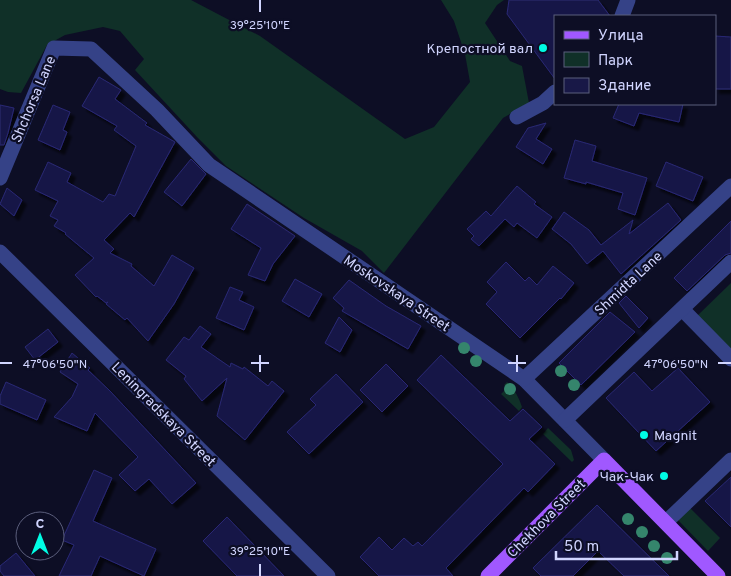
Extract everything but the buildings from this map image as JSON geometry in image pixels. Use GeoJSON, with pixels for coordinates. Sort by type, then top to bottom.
{"type":"FeatureCollection","features":[{"type":"Feature","properties":{"kind":"main road","name":"Moskovskaya Street"},"geometry":{"type":"LineString","coordinates":[[604,460],[718,576]]}},
{"type":"Feature","properties":{"kind":"main road","name":"Chekhova Street"},"geometry":{"type":"LineString","coordinates":[[488,576],[604,460]]}},
{"type":"Feature","properties":{"kind":"street"},"geometry":{"type":"LineString","coordinates":[[622,15],[628,0]]}},
{"type":"Feature","properties":{"kind":"street","name":"Shchorsa Lane"},"geometry":{"type":"LineString","coordinates":[[0,178],[54,48]]}},
{"type":"Feature","properties":{"kind":"street","name":"Moskovskaya Street"},"geometry":{"type":"LineString","coordinates":[[54,48],[91,49],[157,110],[209,165],[524,379],[604,460]]}},
{"type":"Feature","properties":{"kind":"street"},"geometry":{"type":"LineString","coordinates":[[517,117],[543,103],[554,93]]}},
{"type":"Feature","properties":{"kind":"street","name":"Shmidta Lane"},"geometry":{"type":"LineString","coordinates":[[524,379],[731,186]]}},
{"type":"Feature","properties":{"kind":"street","name":"Leningradskaya Street"},"geometry":{"type":"LineString","coordinates":[[0,252],[328,576]]}},
{"type":"Feature","properties":{"kind":"street"},"geometry":{"type":"LineString","coordinates":[[565,420],[731,262]]}},
{"type":"Feature","properties":{"kind":"street"},"geometry":{"type":"LineString","coordinates":[[682,309],[731,359]]}},
{"type":"Feature","properties":{"kind":"street"},"geometry":{"type":"LineString","coordinates":[[666,522],[731,460]]}},
{"type":"Feature","properties":{"kind":"green space"},"geometry":{"type":"Polygon","coordinates":[[[0,0],[191,0],[260,36],[405,139],[434,127],[470,82],[465,54],[454,21],[441,0],[504,0],[497,5],[485,23],[510,61],[522,66],[529,103],[503,118],[384,273],[362,251],[304,218],[226,166],[135,70],[144,59],[120,31],[103,27],[65,35],[47,45],[21,93],[0,89],[0,0]]]}},
{"type":"Feature","properties":{"kind":"green space"},"geometry":{"type":"Polygon","coordinates":[[[731,283],[731,354],[695,318],[731,283]]]}},
{"type":"Feature","properties":{"kind":"green space"},"geometry":{"type":"Polygon","coordinates":[[[507,382],[514,390],[522,407],[519,411],[501,394],[507,388],[504,385],[507,382]]]}},
{"type":"Feature","properties":{"kind":"green space"},"geometry":{"type":"Polygon","coordinates":[[[548,428],[571,450],[574,460],[572,462],[543,434],[548,428]]]}},
{"type":"Feature","properties":{"kind":"green space"},"geometry":{"type":"Polygon","coordinates":[[[690,508],[720,538],[708,551],[678,520],[690,508]]]}},
{"type":"Feature","properties":{"kind":"place","name":"Крепостной вал"},"geometry":{"type":"Point","coordinates":[543,48]}},
{"type":"Feature","properties":{"kind":"place","name":"Magnit"},"geometry":{"type":"Point","coordinates":[644,435]}},
{"type":"Feature","properties":{"kind":"place","name":"Чак-Чак"},"geometry":{"type":"Point","coordinates":[664,476]}}]}
